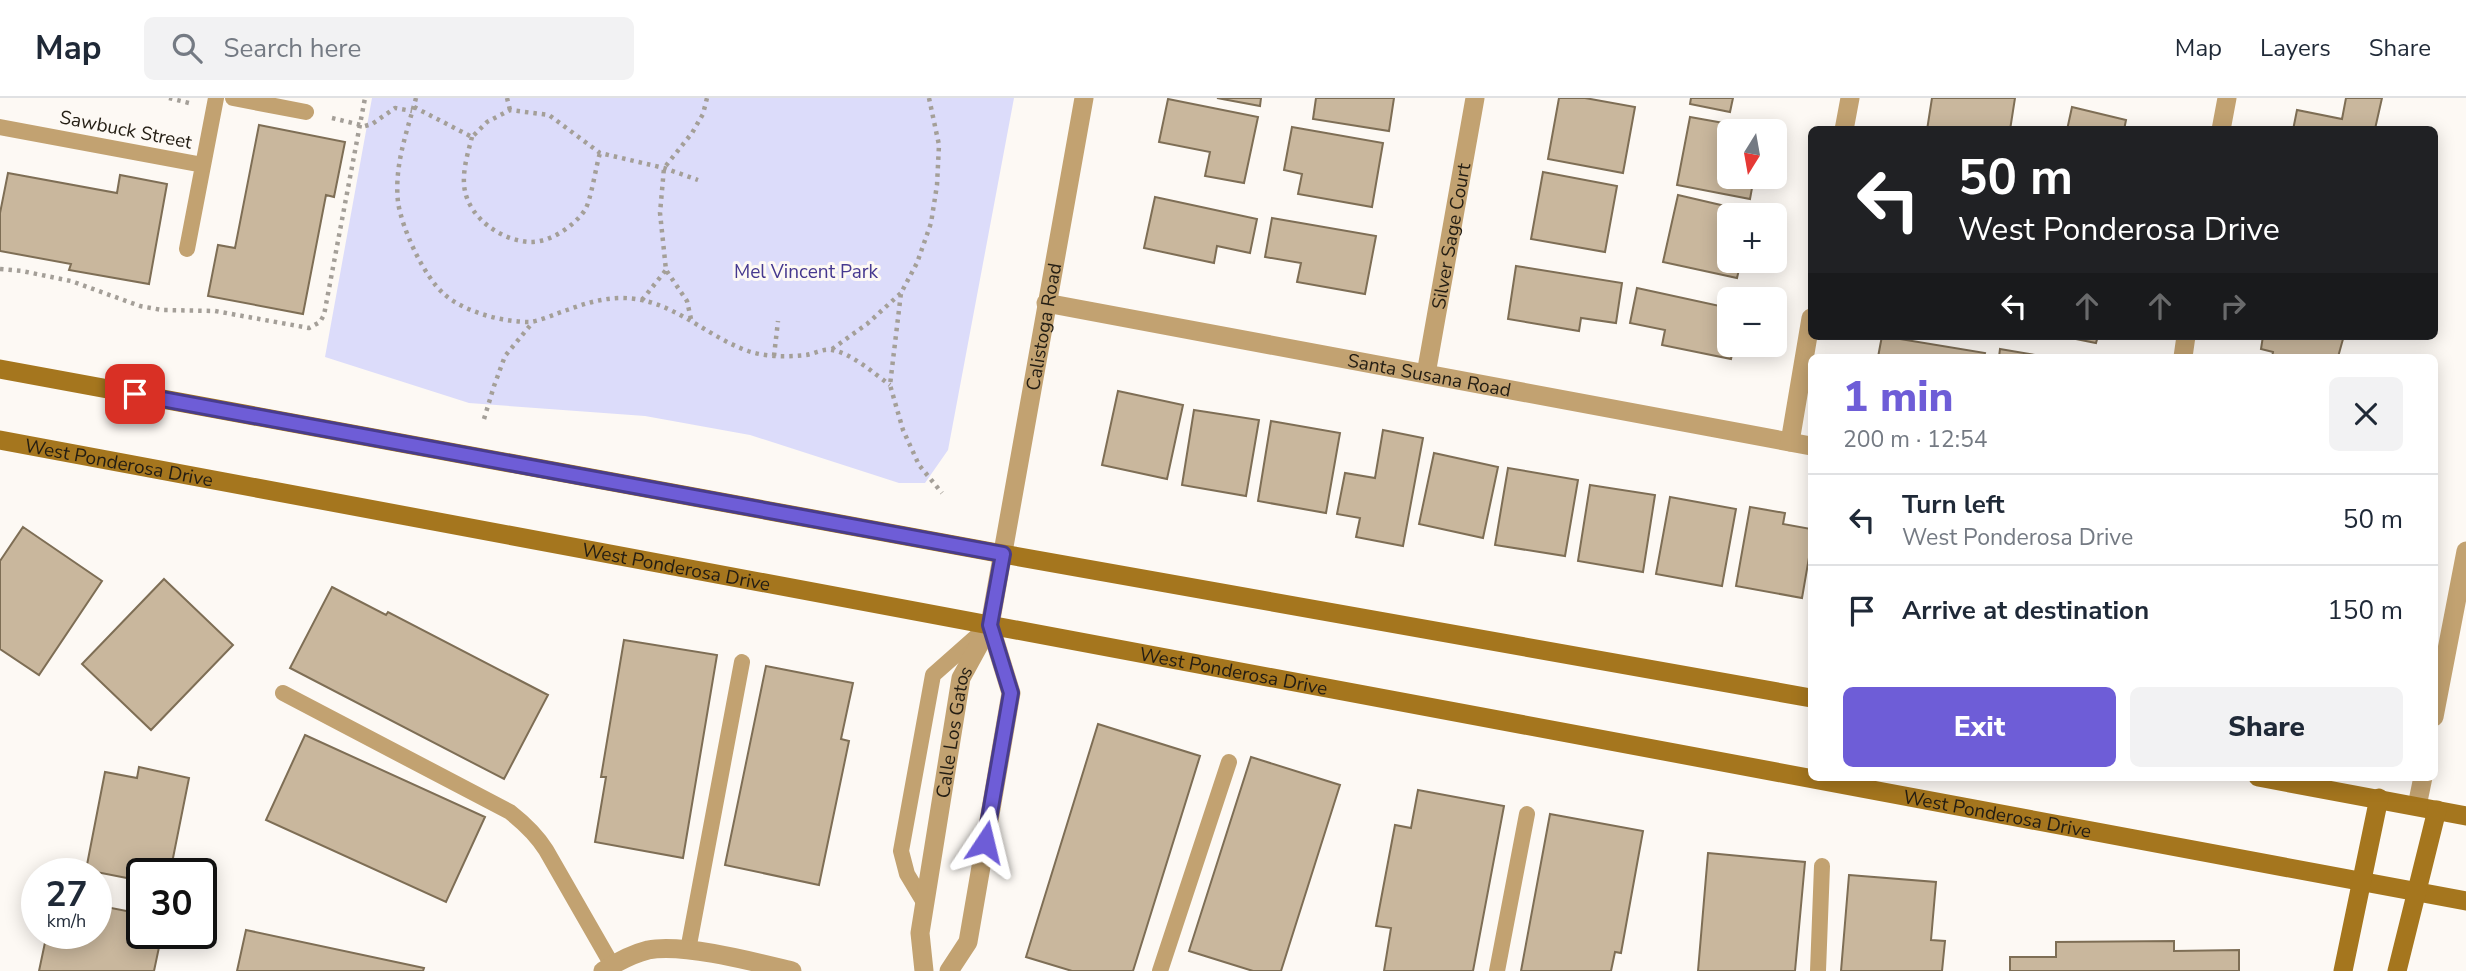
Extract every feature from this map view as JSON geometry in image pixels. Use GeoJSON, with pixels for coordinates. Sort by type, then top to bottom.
{"type":"FeatureCollection","features":[{"type":"Feature","properties":{"kind":"main road"},"geometry":{"type":"LineString","coordinates":[[0,369],[1003,554],[1808,697]]}},
{"type":"Feature","properties":{"kind":"main road","name":"West Ponderosa Drive"},"geometry":{"type":"LineString","coordinates":[[0,440],[1808,778]]}},
{"type":"Feature","properties":{"kind":"main road","name":"West Ponderosa Drive"},"geometry":{"type":"LineString","coordinates":[[1822,781],[2466,901]]}},
{"type":"Feature","properties":{"kind":"main road"},"geometry":{"type":"LineString","coordinates":[[2280,781],[2466,816]]}},
{"type":"Feature","properties":{"kind":"main road"},"geometry":{"type":"LineString","coordinates":[[2343,971],[2379,799]]}},
{"type":"Feature","properties":{"kind":"main road"},"geometry":{"type":"LineString","coordinates":[[2397,971],[2437,810]]}},
{"type":"Feature","properties":{"kind":"street","name":"Calistoga Road"},"geometry":{"type":"LineString","coordinates":[[1003,554],[1084,98]]}},
{"type":"Feature","properties":{"kind":"street","name":"Silver Sage Court"},"geometry":{"type":"LineString","coordinates":[[1426,374],[1475,98]]}},
{"type":"Feature","properties":{"kind":"street"},"geometry":{"type":"LineString","coordinates":[[1845,126],[1850,98]]}},
{"type":"Feature","properties":{"kind":"street"},"geometry":{"type":"LineString","coordinates":[[2222,126],[2227,98]]}},
{"type":"Feature","properties":{"kind":"street","name":"Santa Susana Road"},"geometry":{"type":"LineString","coordinates":[[1046,303],[1808,445]]}},
{"type":"Feature","properties":{"kind":"street"},"geometry":{"type":"LineString","coordinates":[[1790,442],[1808,336]]}},
{"type":"Feature","properties":{"kind":"street"},"geometry":{"type":"LineString","coordinates":[[2438,696],[2466,551]]}},
{"type":"Feature","properties":{"kind":"street","name":"Calle Los Gatos"},"geometry":{"type":"LineString","coordinates":[[923,971],[920,933],[961,678],[990,625],[1003,554]]}},
{"type":"Feature","properties":{"kind":"street","name":"Calle Los Gatos"},"geometry":{"type":"LineString","coordinates":[[949,971],[968,942],[1011,693],[990,625]]}},
{"type":"Feature","properties":{"kind":"street"},"geometry":{"type":"LineString","coordinates":[[2417,806],[2422,781]]}},
{"type":"Feature","properties":{"kind":"street"},"geometry":{"type":"LineString","coordinates":[[608,968],[647,950],[673,948],[792,971]]}},
{"type":"Feature","properties":{"kind":"lane"},"geometry":{"type":"LineString","coordinates":[[187,249],[216,98]]}},
{"type":"Feature","properties":{"kind":"lane"},"geometry":{"type":"LineString","coordinates":[[233,98],[306,112]]}},
{"type":"Feature","properties":{"kind":"lane","name":"Sawbuck Street"},"geometry":{"type":"LineString","coordinates":[[0,127],[203,165]]}},
{"type":"Feature","properties":{"kind":"lane"},"geometry":{"type":"LineString","coordinates":[[925,904],[907,874],[901,851],[933,675],[990,625]]}},
{"type":"Feature","properties":{"kind":"lane"},"geometry":{"type":"LineString","coordinates":[[688,950],[742,662]]}},
{"type":"Feature","properties":{"kind":"lane"},"geometry":{"type":"LineString","coordinates":[[283,693],[510,812],[523,822],[546,850],[608,968]]}},
{"type":"Feature","properties":{"kind":"lane"},"geometry":{"type":"LineString","coordinates":[[1160,971],[1229,762]]}},
{"type":"Feature","properties":{"kind":"lane"},"geometry":{"type":"LineString","coordinates":[[1497,971],[1527,814]]}},
{"type":"Feature","properties":{"kind":"lane"},"geometry":{"type":"LineString","coordinates":[[1818,971],[1822,866]]}},
{"type":"Feature","properties":{"kind":"path"},"geometry":{"type":"LineString","coordinates":[[169,98],[189,103]]}},
{"type":"Feature","properties":{"kind":"path"},"geometry":{"type":"LineString","coordinates":[[0,270],[22,271],[71,281],[140,306],[162,310],[215,311],[309,328],[320,322],[324,315],[365,98]]}},
{"type":"Feature","properties":{"kind":"path"},"geometry":{"type":"LineString","coordinates":[[416,98],[402,141],[398,202],[409,240],[422,266],[445,295],[473,310],[501,318],[533,322],[594,300],[642,300],[691,319],[718,337],[749,351],[774,356],[807,355],[831,349],[867,324],[901,293],[917,263],[930,223],[937,185],[939,145],[929,98]]}},
{"type":"Feature","properties":{"kind":"path"},"geometry":{"type":"LineString","coordinates":[[507,98],[510,110]]}},
{"type":"Feature","properties":{"kind":"path"},"geometry":{"type":"LineString","coordinates":[[691,319],[687,301],[666,270],[660,213],[664,168],[692,133],[703,114],[707,98]]}},
{"type":"Feature","properties":{"kind":"path"},"geometry":{"type":"LineString","coordinates":[[306,112],[360,125],[372,124],[395,108],[413,109],[472,136]]}},
{"type":"Feature","properties":{"kind":"path"},"geometry":{"type":"LineString","coordinates":[[600,153],[585,209],[560,234],[533,242],[502,235],[476,216],[463,186],[472,136],[487,122],[510,110],[549,115],[600,153],[664,168],[698,180]]}},
{"type":"Feature","properties":{"kind":"path"},"geometry":{"type":"LineString","coordinates":[[642,300],[666,270]]}},
{"type":"Feature","properties":{"kind":"path"},"geometry":{"type":"LineString","coordinates":[[901,293],[890,385],[904,430],[919,465],[942,493]]}},
{"type":"Feature","properties":{"kind":"path"},"geometry":{"type":"LineString","coordinates":[[774,356],[778,321]]}},
{"type":"Feature","properties":{"kind":"path"},"geometry":{"type":"LineString","coordinates":[[484,419],[505,356],[533,322]]}},
{"type":"Feature","properties":{"kind":"path"},"geometry":{"type":"LineString","coordinates":[[831,349],[861,363],[890,385]]}},
{"type":"Feature","properties":{"kind":"green space","name":"Mel Vincent Park"},"geometry":{"type":"Polygon","coordinates":[[[372,98],[1014,98],[948,450],[925,483],[899,483],[750,435],[645,416],[469,403],[325,357],[372,98]]]}},
{"type":"Feature","properties":{"kind":"building"},"geometry":{"type":"Polygon","coordinates":[[[1217,98],[1261,98],[1260,106],[1217,98]]]}},
{"type":"Feature","properties":{"kind":"building"},"geometry":{"type":"Polygon","coordinates":[[[1316,98],[1394,98],[1389,131],[1313,119],[1316,98]]]}},
{"type":"Feature","properties":{"kind":"building"},"geometry":{"type":"Polygon","coordinates":[[[1559,98],[1585,98],[1635,107],[1623,173],[1548,159],[1559,98]]]}},
{"type":"Feature","properties":{"kind":"building"},"geometry":{"type":"Polygon","coordinates":[[[1691,98],[1733,98],[1730,112],[1690,104],[1691,98]]]}},
{"type":"Feature","properties":{"kind":"building"},"geometry":{"type":"Polygon","coordinates":[[[1932,98],[2015,98],[2011,126],[1928,126],[1932,98]]]}},
{"type":"Feature","properties":{"kind":"building"},"geometry":{"type":"Polygon","coordinates":[[[2346,98],[2382,98],[2376,126],[2294,126],[2297,110],[2342,119],[2346,98]]]}},
{"type":"Feature","properties":{"kind":"building"},"geometry":{"type":"Polygon","coordinates":[[[1168,99],[1258,117],[1244,183],[1205,176],[1210,152],[1159,142],[1168,99]]]}},
{"type":"Feature","properties":{"kind":"building"},"geometry":{"type":"Polygon","coordinates":[[[2072,107],[2126,120],[2125,126],[2068,126],[2072,107]]]}},
{"type":"Feature","properties":{"kind":"building"},"geometry":{"type":"Polygon","coordinates":[[[1690,117],[1717,122],[1717,189],[1752,189],[1750,199],[1677,185],[1690,117]]]}},
{"type":"Feature","properties":{"kind":"building"},"geometry":{"type":"Polygon","coordinates":[[[259,125],[345,142],[334,197],[326,195],[303,314],[208,296],[218,245],[235,248],[259,125]]]}},
{"type":"Feature","properties":{"kind":"building"},"geometry":{"type":"Polygon","coordinates":[[[1292,127],[1383,143],[1372,207],[1298,194],[1302,174],[1284,170],[1292,127]]]}},
{"type":"Feature","properties":{"kind":"building"},"geometry":{"type":"Polygon","coordinates":[[[1543,172],[1617,186],[1605,252],[1531,239],[1543,172]]]}},
{"type":"Feature","properties":{"kind":"building"},"geometry":{"type":"Polygon","coordinates":[[[8,173],[117,193],[120,175],[167,184],[149,284],[69,270],[71,264],[0,251],[0,213],[8,173]]]}},
{"type":"Feature","properties":{"kind":"building"},"geometry":{"type":"Polygon","coordinates":[[[1678,195],[1717,204],[1717,273],[1738,273],[1737,278],[1663,262],[1678,195]]]}},
{"type":"Feature","properties":{"kind":"building"},"geometry":{"type":"Polygon","coordinates":[[[1155,197],[1257,219],[1250,253],[1217,246],[1214,263],[1144,248],[1155,197]]]}},
{"type":"Feature","properties":{"kind":"building"},"geometry":{"type":"Polygon","coordinates":[[[1272,218],[1376,236],[1365,294],[1297,282],[1301,263],[1265,257],[1272,218]]]}},
{"type":"Feature","properties":{"kind":"building"},"geometry":{"type":"Polygon","coordinates":[[[1516,266],[1622,283],[1616,323],[1581,318],[1579,331],[1508,319],[1516,266]]]}},
{"type":"Feature","properties":{"kind":"building"},"geometry":{"type":"Polygon","coordinates":[[[1637,288],[1717,305],[1717,356],[1662,345],[1665,330],[1630,323],[1637,288]]]}},
{"type":"Feature","properties":{"kind":"building"},"geometry":{"type":"Polygon","coordinates":[[[1881,340],[1906,340],[1985,353],[1985,354],[1879,354],[1881,340]]]}},
{"type":"Feature","properties":{"kind":"building"},"geometry":{"type":"Polygon","coordinates":[[[2262,340],[2343,340],[2339,354],[2273,354],[2261,349],[2262,340]]]}},
{"type":"Feature","properties":{"kind":"building"},"geometry":{"type":"Polygon","coordinates":[[[2000,349],[2029,354],[1999,354],[2000,349]]]}},
{"type":"Feature","properties":{"kind":"building"},"geometry":{"type":"Polygon","coordinates":[[[1118,391],[1183,405],[1167,479],[1102,465],[1118,391]]]}},
{"type":"Feature","properties":{"kind":"building"},"geometry":{"type":"Polygon","coordinates":[[[1194,410],[1259,420],[1246,496],[1182,485],[1194,410]]]}},
{"type":"Feature","properties":{"kind":"building"},"geometry":{"type":"Polygon","coordinates":[[[1271,421],[1340,433],[1326,513],[1258,501],[1271,421]]]}},
{"type":"Feature","properties":{"kind":"building"},"geometry":{"type":"Polygon","coordinates":[[[1383,430],[1423,438],[1403,546],[1356,537],[1360,518],[1337,514],[1345,473],[1375,478],[1383,430]]]}},
{"type":"Feature","properties":{"kind":"building"},"geometry":{"type":"Polygon","coordinates":[[[1434,453],[1498,467],[1483,538],[1419,524],[1434,453]]]}},
{"type":"Feature","properties":{"kind":"building"},"geometry":{"type":"Polygon","coordinates":[[[1508,468],[1578,480],[1565,556],[1495,545],[1508,468]]]}},
{"type":"Feature","properties":{"kind":"building"},"geometry":{"type":"Polygon","coordinates":[[[1590,485],[1655,495],[1643,572],[1578,561],[1590,485]]]}},
{"type":"Feature","properties":{"kind":"building"},"geometry":{"type":"Polygon","coordinates":[[[1670,497],[1736,509],[1722,586],[1656,574],[1670,497]]]}},
{"type":"Feature","properties":{"kind":"building"},"geometry":{"type":"Polygon","coordinates":[[[1750,507],[1785,513],[1783,524],[1808,528],[1808,563],[1802,598],[1736,586],[1750,507]]]}},
{"type":"Feature","properties":{"kind":"building"},"geometry":{"type":"Polygon","coordinates":[[[23,527],[102,581],[39,675],[0,649],[0,561],[23,527]]]}},
{"type":"Feature","properties":{"kind":"building"},"geometry":{"type":"Polygon","coordinates":[[[164,579],[233,645],[151,730],[82,664],[164,579]]]}},
{"type":"Feature","properties":{"kind":"building"},"geometry":{"type":"Polygon","coordinates":[[[332,587],[386,615],[388,612],[548,695],[504,779],[290,668],[332,587]]]}},
{"type":"Feature","properties":{"kind":"building"},"geometry":{"type":"Polygon","coordinates":[[[624,640],[717,655],[683,858],[595,842],[606,777],[601,777],[624,640]]]}},
{"type":"Feature","properties":{"kind":"building"},"geometry":{"type":"Polygon","coordinates":[[[766,666],[853,683],[841,739],[849,741],[819,885],[725,865],[766,666]]]}},
{"type":"Feature","properties":{"kind":"building"},"geometry":{"type":"Polygon","coordinates":[[[1098,724],[1200,756],[1133,971],[1072,971],[1026,957],[1098,724]]]}},
{"type":"Feature","properties":{"kind":"building"},"geometry":{"type":"Polygon","coordinates":[[[305,735],[485,817],[446,902],[266,820],[305,735]]]}},
{"type":"Feature","properties":{"kind":"building"},"geometry":{"type":"Polygon","coordinates":[[[1251,757],[1340,785],[1281,971],[1253,971],[1189,951],[1251,757]]]}},
{"type":"Feature","properties":{"kind":"building"},"geometry":{"type":"Polygon","coordinates":[[[139,767],[189,778],[173,858],[126,858],[126,878],[112,875],[112,858],[88,858],[105,772],[137,778],[139,767]]]}},
{"type":"Feature","properties":{"kind":"building"},"geometry":{"type":"Polygon","coordinates":[[[1418,790],[1504,806],[1473,971],[1384,971],[1391,928],[1376,926],[1395,825],[1411,828],[1418,790]]]}},
{"type":"Feature","properties":{"kind":"building"},"geometry":{"type":"Polygon","coordinates":[[[1550,814],[1643,831],[1621,953],[1615,952],[1611,971],[1521,971],[1550,814]]]}},
{"type":"Feature","properties":{"kind":"building"},"geometry":{"type":"Polygon","coordinates":[[[1708,853],[1805,862],[1795,971],[1698,971],[1708,853]]]}},
{"type":"Feature","properties":{"kind":"building"},"geometry":{"type":"Polygon","coordinates":[[[1849,875],[1936,882],[1931,940],[1945,941],[1942,971],[1841,971],[1849,875]]]}},
{"type":"Feature","properties":{"kind":"building"},"geometry":{"type":"Polygon","coordinates":[[[112,908],[126,911],[126,949],[159,949],[154,971],[39,971],[44,949],[112,949],[112,908]]]}},
{"type":"Feature","properties":{"kind":"building"},"geometry":{"type":"Polygon","coordinates":[[[246,930],[424,968],[423,971],[237,971],[246,930]]]}},
{"type":"Feature","properties":{"kind":"building"},"geometry":{"type":"Polygon","coordinates":[[[2174,941],[2174,951],[2239,950],[2239,971],[2010,971],[2010,957],[2056,957],[2056,942],[2174,941]]]}},
{"type":"Feature","properties":{"kind":"route"},"geometry":{"type":"LineString","coordinates":[[135,394],[1003,554],[990,625],[1011,693],[985,842]]}}]}
